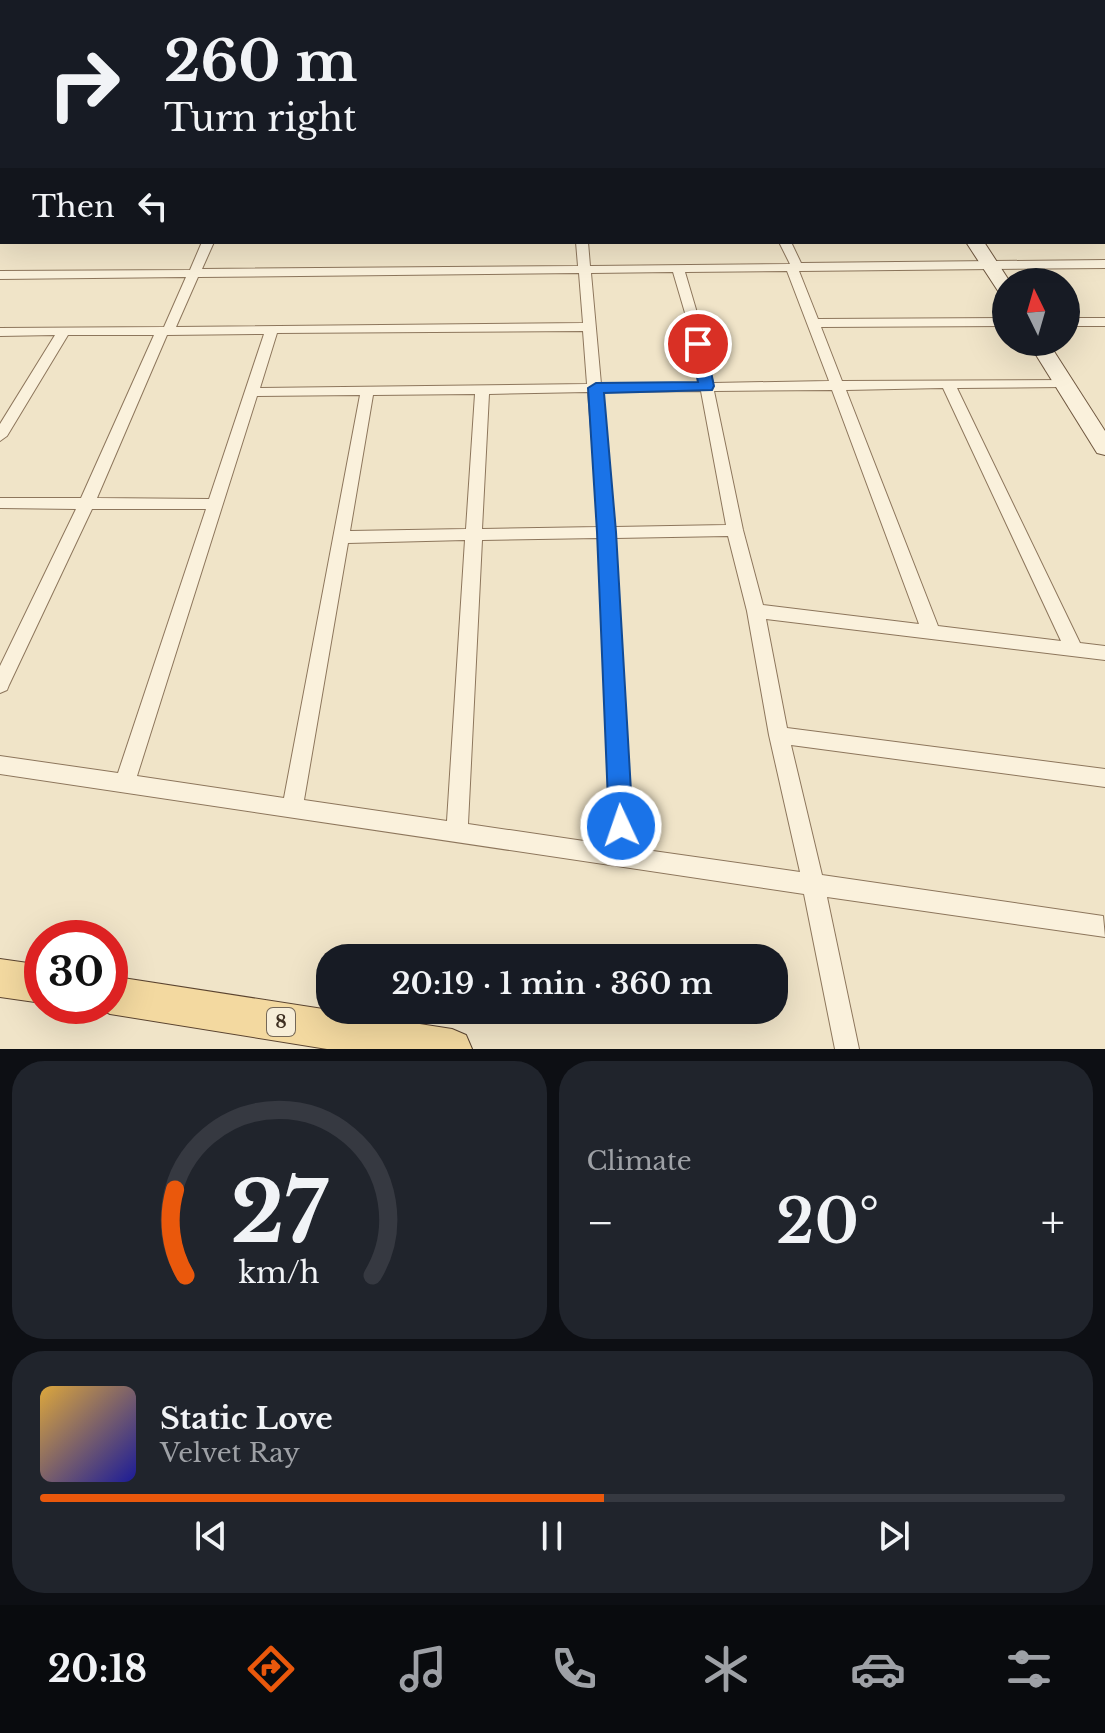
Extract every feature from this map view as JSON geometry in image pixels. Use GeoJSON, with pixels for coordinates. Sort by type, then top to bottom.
{"type":"FeatureCollection","features":[{"type":"Feature","properties":{"kind":"main road"},"geometry":{"type":"LineString","coordinates":[[0,978],[24,981]]}},
{"type":"Feature","properties":{"kind":"main road","name":"8"},"geometry":{"type":"LineString","coordinates":[[128,998],[452,1049]]}},
{"type":"Feature","properties":{"kind":"street"},"geometry":{"type":"LineString","coordinates":[[0,685],[207,244]]}},
{"type":"Feature","properties":{"kind":"street"},"geometry":{"type":"LineString","coordinates":[[582,244],[607,532],[622,855]]}},
{"type":"Feature","properties":{"kind":"street"},"geometry":{"type":"LineString","coordinates":[[786,244],[836,385],[932,634]]}},
{"type":"Feature","properties":{"kind":"street"},"geometry":{"type":"LineString","coordinates":[[976,244],[991,266]]}},
{"type":"Feature","properties":{"kind":"street"},"geometry":{"type":"LineString","coordinates":[[0,275],[1105,264]]}},
{"type":"Feature","properties":{"kind":"street"},"geometry":{"type":"LineString","coordinates":[[678,268],[735,530],[756,611],[779,735],[847,1049]]}},
{"type":"Feature","properties":{"kind":"street"},"geometry":{"type":"LineString","coordinates":[[814,323],[992,322]]}},
{"type":"Feature","properties":{"kind":"street"},"geometry":{"type":"LineString","coordinates":[[1080,322],[1105,322]]}},
{"type":"Feature","properties":{"kind":"street"},"geometry":{"type":"LineString","coordinates":[[0,332],[591,327]]}},
{"type":"Feature","properties":{"kind":"street"},"geometry":{"type":"LineString","coordinates":[[125,783],[272,330]]}},
{"type":"Feature","properties":{"kind":"street"},"geometry":{"type":"LineString","coordinates":[[0,436],[64,332]]}},
{"type":"Feature","properties":{"kind":"street"},"geometry":{"type":"LineString","coordinates":[[1047,356],[1105,448]]}},
{"type":"Feature","properties":{"kind":"street"},"geometry":{"type":"LineString","coordinates":[[253,392],[1063,383]]}},
{"type":"Feature","properties":{"kind":"street"},"geometry":{"type":"LineString","coordinates":[[948,384],[1074,650]]}},
{"type":"Feature","properties":{"kind":"street"},"geometry":{"type":"LineString","coordinates":[[457,831],[482,389]]}},
{"type":"Feature","properties":{"kind":"street"},"geometry":{"type":"LineString","coordinates":[[293,807],[367,392]]}},
{"type":"Feature","properties":{"kind":"street"},"geometry":{"type":"LineString","coordinates":[[0,503],[215,504]]}},
{"type":"Feature","properties":{"kind":"street"},"geometry":{"type":"LineString","coordinates":[[342,537],[735,530]]}},
{"type":"Feature","properties":{"kind":"street"},"geometry":{"type":"LineString","coordinates":[[756,611],[1105,653]]}},
{"type":"Feature","properties":{"kind":"street"},"geometry":{"type":"LineString","coordinates":[[779,735],[1105,778]]}},
{"type":"Feature","properties":{"kind":"street"},"geometry":{"type":"LineString","coordinates":[[0,765],[1103,927]]}},
{"type":"Feature","properties":{"kind":"route"},"geometry":{"type":"LineString","coordinates":[[621,826],[607,532],[596,388],[706,386],[698,344]]}}]}
